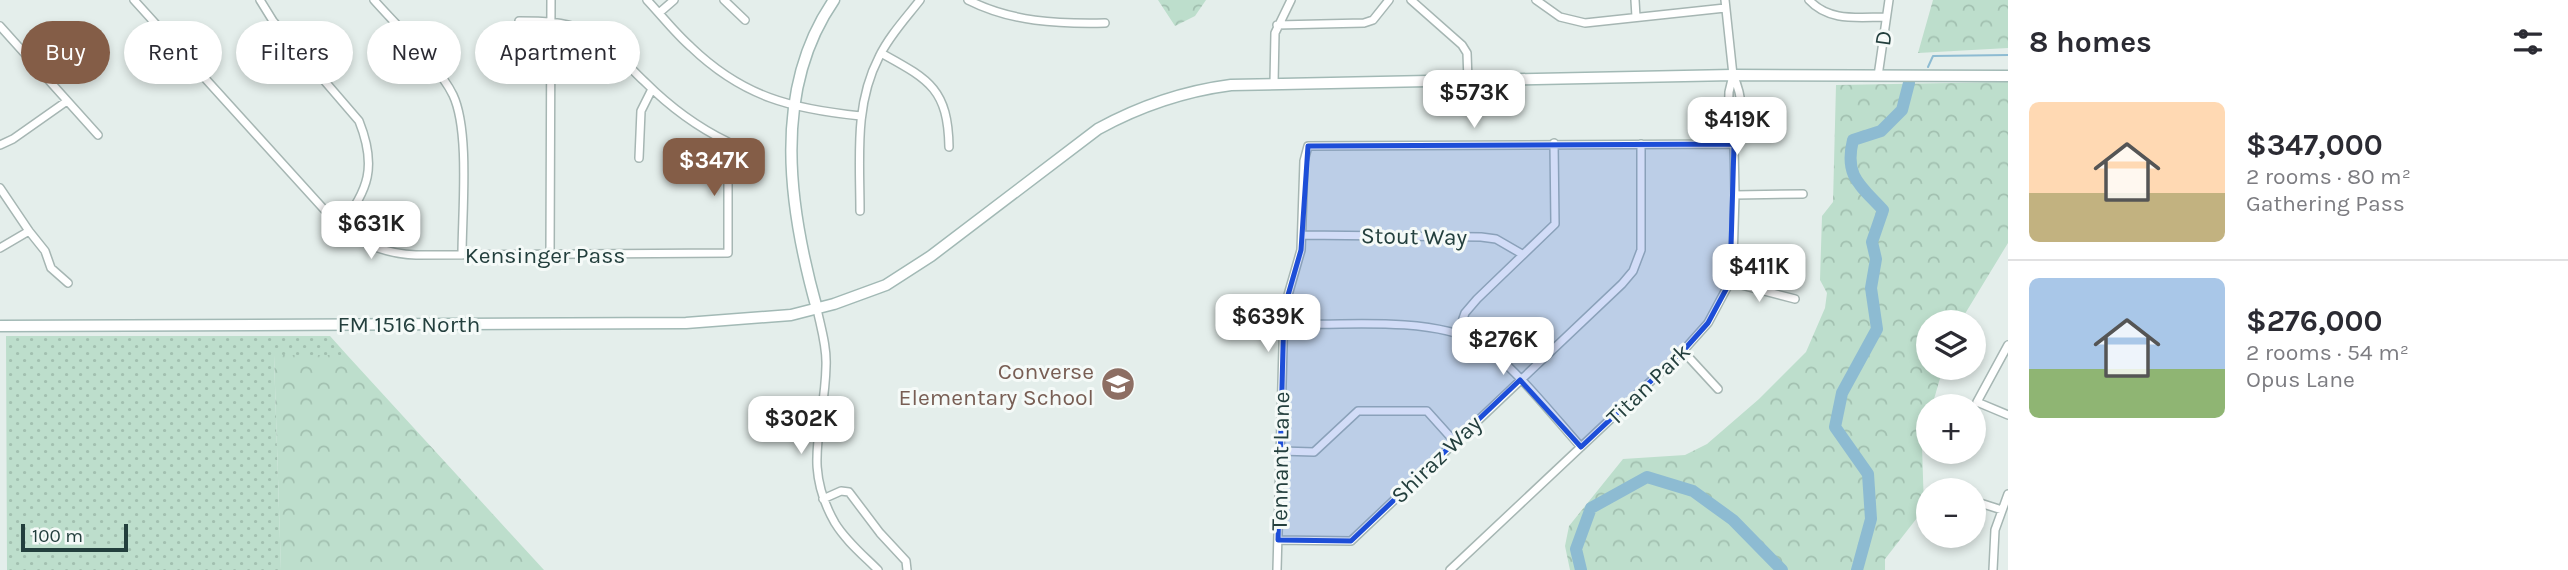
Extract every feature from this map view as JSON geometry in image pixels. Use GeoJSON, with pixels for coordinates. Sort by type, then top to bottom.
{"type":"FeatureCollection","features":[{"type":"Feature","properties":{"kind":"main road"},"geometry":{"type":"LineString","coordinates":[[817,309],[802,255],[794,210],[794,105],[800,71],[808,47],[834,0]]}},
{"type":"Feature","properties":{"kind":"main road","name":"FM 1516 North"},"geometry":{"type":"LineString","coordinates":[[0,326],[685,323],[772,317],[817,309],[870,291],[908,271],[1098,129],[1139,108],[1211,87],[1274,83],[1733,75],[2008,76]]}},
{"type":"Feature","properties":{"kind":"street","name":"Kensinger Pass"},"geometry":{"type":"LineString","coordinates":[[134,0],[340,227],[370,246],[395,253],[728,253],[728,142],[697,125],[652,89]]}},
{"type":"Feature","properties":{"kind":"street"},"geometry":{"type":"LineString","coordinates":[[260,0],[272,21],[359,121],[366,140],[370,156],[363,194],[340,227]]}},
{"type":"Feature","properties":{"kind":"street"},"geometry":{"type":"LineString","coordinates":[[374,0],[443,79],[458,108],[462,138],[461,255]]}},
{"type":"Feature","properties":{"kind":"street"},"geometry":{"type":"LineString","coordinates":[[551,0],[551,21]]}},
{"type":"Feature","properties":{"kind":"street"},"geometry":{"type":"LineString","coordinates":[[647,0],[689,46],[719,72],[764,96],[816,111],[861,116]]}},
{"type":"Feature","properties":{"kind":"street"},"geometry":{"type":"LineString","coordinates":[[659,13],[674,0]]}},
{"type":"Feature","properties":{"kind":"street"},"geometry":{"type":"LineString","coordinates":[[724,0],[745,20]]}},
{"type":"Feature","properties":{"kind":"street"},"geometry":{"type":"LineString","coordinates":[[860,211],[861,116],[865,91],[881,53],[920,0]]}},
{"type":"Feature","properties":{"kind":"street"},"geometry":{"type":"LineString","coordinates":[[968,0],[992,11],[1028,20],[1058,24],[1105,23]]}},
{"type":"Feature","properties":{"kind":"street"},"geometry":{"type":"LineString","coordinates":[[1274,83],[1277,25],[1291,0]]}},
{"type":"Feature","properties":{"kind":"street"},"geometry":{"type":"LineString","coordinates":[[1277,25],[1364,23],[1373,20],[1389,0]]}},
{"type":"Feature","properties":{"kind":"street"},"geometry":{"type":"LineString","coordinates":[[1411,0],[1462,45],[1467,53],[1468,80]]}},
{"type":"Feature","properties":{"kind":"street"},"geometry":{"type":"LineString","coordinates":[[1536,0],[1553,13],[1571,21],[1585,23],[1725,4],[1733,75],[1729,92],[1728,129],[1734,144]]}},
{"type":"Feature","properties":{"kind":"street"},"geometry":{"type":"LineString","coordinates":[[1634,0],[1636,17]]}},
{"type":"Feature","properties":{"kind":"street"},"geometry":{"type":"LineString","coordinates":[[1809,0],[1818,9],[1833,16],[1886,17]]}},
{"type":"Feature","properties":{"kind":"street","name":"D"},"geometry":{"type":"LineString","coordinates":[[1878,76],[1889,0]]}},
{"type":"Feature","properties":{"kind":"street"},"geometry":{"type":"LineString","coordinates":[[1,30],[97,135]]}},
{"type":"Feature","properties":{"kind":"street"},"geometry":{"type":"LineString","coordinates":[[881,53],[919,74],[933,88],[946,112],[949,147]]}},
{"type":"Feature","properties":{"kind":"street"},"geometry":{"type":"LineString","coordinates":[[1733,75],[1741,91],[1740,131],[1734,144]]}},
{"type":"Feature","properties":{"kind":"street"},"geometry":{"type":"LineString","coordinates":[[639,158],[641,111],[652,89],[640,76]]}},
{"type":"Feature","properties":{"kind":"street"},"geometry":{"type":"LineString","coordinates":[[550,255],[551,84]]}},
{"type":"Feature","properties":{"kind":"street"},"geometry":{"type":"LineString","coordinates":[[0,145],[13,139],[67,101]]}},
{"type":"Feature","properties":{"kind":"street"},"geometry":{"type":"LineString","coordinates":[[1458,333],[1470,307],[1555,224],[1554,143],[1734,144]]}},
{"type":"Feature","properties":{"kind":"street","name":"Tennant Lane"},"geometry":{"type":"LineString","coordinates":[[1277,570],[1283,325],[1286,293],[1298,261],[1302,235],[1304,161],[1308,146],[1554,143]]}},
{"type":"Feature","properties":{"kind":"street","name":"Shiraz Way"},"geometry":{"type":"LineString","coordinates":[[1278,541],[1351,541],[1633,271],[1641,250],[1642,144]]}},
{"type":"Feature","properties":{"kind":"street","name":"Titan Park"},"geometry":{"type":"LineString","coordinates":[[1450,570],[1683,351],[1708,323],[1730,282],[1735,195],[1734,144]]}},
{"type":"Feature","properties":{"kind":"street"},"geometry":{"type":"LineString","coordinates":[[0,188],[45,251],[51,268],[68,283]]}},
{"type":"Feature","properties":{"kind":"street"},"geometry":{"type":"LineString","coordinates":[[1735,195],[1803,194]]}},
{"type":"Feature","properties":{"kind":"street"},"geometry":{"type":"LineString","coordinates":[[0,248],[29,231]]}},
{"type":"Feature","properties":{"kind":"street","name":"Stout Way"},"geometry":{"type":"LineString","coordinates":[[1302,235],[1481,237],[1496,239],[1522,254]]}},
{"type":"Feature","properties":{"kind":"street"},"geometry":{"type":"LineString","coordinates":[[1730,282],[1795,299]]}},
{"type":"Feature","properties":{"kind":"street"},"geometry":{"type":"LineString","coordinates":[[817,309],[826,354],[826,375],[815,468],[823,499],[842,533],[878,570]]}},
{"type":"Feature","properties":{"kind":"street"},"geometry":{"type":"LineString","coordinates":[[1283,325],[1420,326],[1458,333],[1484,347],[1520,380],[1581,447]]}},
{"type":"Feature","properties":{"kind":"street"},"geometry":{"type":"LineString","coordinates":[[2008,345],[1977,402],[2008,415]]}},
{"type":"Feature","properties":{"kind":"street"},"geometry":{"type":"LineString","coordinates":[[1683,351],[1718,389]]}},
{"type":"Feature","properties":{"kind":"street"},"geometry":{"type":"LineString","coordinates":[[1281,451],[1314,452],[1357,411],[1427,411],[1454,441]]}},
{"type":"Feature","properties":{"kind":"street"},"geometry":{"type":"LineString","coordinates":[[823,499],[841,491],[849,492],[880,533],[906,561],[907,570]]}},
{"type":"Feature","properties":{"kind":"street"},"geometry":{"type":"LineString","coordinates":[[1993,570],[1995,530],[2008,494]]}},
{"type":"Feature","properties":{"kind":"street"},"geometry":{"type":"LineString","coordinates":[[1986,505],[2002,510]]}},
{"type":"Feature","properties":{"kind":"highlighted area"},"geometry":{"type":"Polygon","coordinates":[[[1734,144],[1730,282],[1708,323],[1683,351],[1581,447],[1520,380],[1351,541],[1278,540],[1284,309],[1301,250],[1308,146],[1734,144]]]}},
{"type":"Feature","properties":{"kind":"green space"},"geometry":{"type":"Polygon","coordinates":[[[1158,0],[1206,0],[1195,16],[1175,26],[1158,0]]]}},
{"type":"Feature","properties":{"kind":"green space"},"geometry":{"type":"Polygon","coordinates":[[[1933,0],[2008,0],[2008,48],[1918,53],[1933,0]]]}},
{"type":"Feature","properties":{"kind":"green space"},"geometry":{"type":"Polygon","coordinates":[[[2008,82],[2008,243],[1967,310],[1916,310],[1916,380],[1940,380],[1935,394],[1916,394],[1916,464],[1923,464],[1923,478],[1916,478],[1916,519],[1885,559],[1885,570],[1570,570],[1565,546],[1569,526],[1623,459],[1685,455],[1707,444],[1759,399],[1806,352],[1825,308],[1827,293],[1820,280],[1822,216],[1833,202],[1836,85],[2008,82]]]}},
{"type":"Feature","properties":{"kind":"green space"},"geometry":{"type":"Polygon","coordinates":[[[6,336],[330,336],[347,355],[274,356],[281,570],[7,570],[6,336]]]}},
{"type":"Feature","properties":{"kind":"green space"},"geometry":{"type":"Polygon","coordinates":[[[274,355],[347,355],[544,570],[281,570],[274,355]]]}},
{"type":"Feature","properties":{"kind":"waterway"},"geometry":{"type":"LineString","coordinates":[[1928,67],[1933,56],[2008,55]]}},
{"type":"Feature","properties":{"kind":"waterway"},"geometry":{"type":"LineString","coordinates":[[1857,570],[1871,519],[1868,474],[1835,427],[1842,393],[1877,329],[1871,288],[1876,259],[1872,242],[1883,210],[1856,179],[1852,171],[1851,152],[1853,140],[1881,131],[1902,110],[1909,83]]}},
{"type":"Feature","properties":{"kind":"waterway"},"geometry":{"type":"LineString","coordinates":[[1581,570],[1576,549],[1591,508],[1647,477],[1693,491],[1733,520],[1782,570]]}},
{"type":"Feature","properties":{"kind":"place","name":"Converse Elementary School"},"geometry":{"type":"Point","coordinates":[1118,384]}}]}
